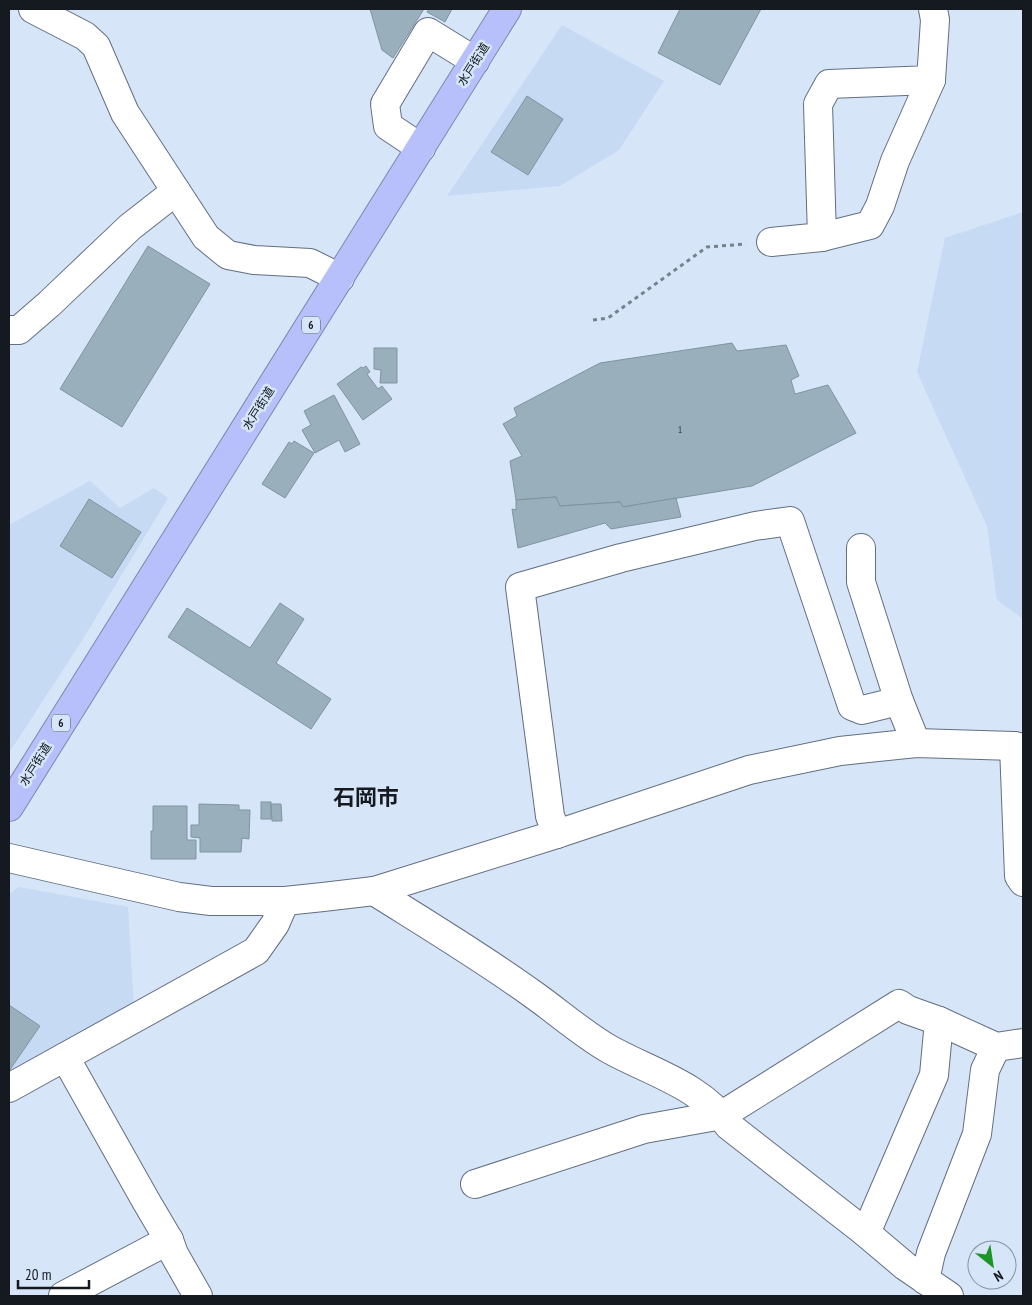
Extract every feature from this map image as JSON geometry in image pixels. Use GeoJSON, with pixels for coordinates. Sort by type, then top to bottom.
{"type":"FeatureCollection","features":[{"type":"Feature","properties":{"kind":"highway","name":"水戸街道"},"geometry":{"type":"LineString","coordinates":[[9,807],[507,9]]}},
{"type":"Feature","properties":{"kind":"street"},"geometry":{"type":"LineString","coordinates":[[33,9],[85,36],[96,46],[125,114],[206,237],[228,255],[254,260],[310,263],[340,278]]}},
{"type":"Feature","properties":{"kind":"street"},"geometry":{"type":"LineString","coordinates":[[771,242],[822,237],[870,226],[880,206],[895,161],[931,80],[935,20],[933,9]]}},
{"type":"Feature","properties":{"kind":"street"},"geometry":{"type":"LineString","coordinates":[[421,148],[388,126],[384,104],[428,32],[475,61]]}},
{"type":"Feature","properties":{"kind":"street"},"geometry":{"type":"LineString","coordinates":[[822,237],[818,104],[829,84],[931,80]]}},
{"type":"Feature","properties":{"kind":"street"},"geometry":{"type":"LineString","coordinates":[[9,330],[20,330],[130,227],[176,191]]}},
{"type":"Feature","properties":{"kind":"street"},"geometry":{"type":"LineString","coordinates":[[557,834],[550,816],[520,587],[621,558],[755,526],[790,521],[852,706],[862,710],[899,701]]}},
{"type":"Feature","properties":{"kind":"street"},"geometry":{"type":"LineString","coordinates":[[861,548],[861,582],[899,701],[916,744]]}},
{"type":"Feature","properties":{"kind":"street"},"geometry":{"type":"LineString","coordinates":[[9,858],[179,896],[211,901],[285,901],[374,891],[557,834],[749,770],[840,751],[916,744],[1019,747],[1019,876],[1023,882]]}},
{"type":"Feature","properties":{"kind":"street"},"geometry":{"type":"LineString","coordinates":[[374,891],[476,955],[608,1048],[662,1074],[696,1094],[722,1115],[729,1126],[866,1233],[905,1266],[949,1296]]}},
{"type":"Feature","properties":{"kind":"street"},"geometry":{"type":"LineString","coordinates":[[9,1088],[256,951],[275,924],[285,901]]}},
{"type":"Feature","properties":{"kind":"street"},"geometry":{"type":"LineString","coordinates":[[475,1184],[644,1128],[722,1115],[899,1004],[908,1010],[939,1021],[996,1047],[1023,1043]]}},
{"type":"Feature","properties":{"kind":"street"},"geometry":{"type":"LineString","coordinates":[[866,1233],[934,1075],[939,1021]]}},
{"type":"Feature","properties":{"kind":"street"},"geometry":{"type":"LineString","coordinates":[[925,1280],[931,1253],[977,1134],[985,1070],[996,1047]]}},
{"type":"Feature","properties":{"kind":"street"},"geometry":{"type":"LineString","coordinates":[[65,1057],[169,1240],[174,1254],[198,1296]]}},
{"type":"Feature","properties":{"kind":"street"},"geometry":{"type":"LineString","coordinates":[[63,1296],[169,1240]]}},
{"type":"Feature","properties":{"kind":"path"},"geometry":{"type":"LineString","coordinates":[[593,320],[608,318],[706,247],[771,242]]}},
{"type":"Feature","properties":{"kind":"shaded area"},"geometry":{"type":"Polygon","coordinates":[[[562,25],[664,81],[619,150],[560,186],[447,196],[562,25]]]}},
{"type":"Feature","properties":{"kind":"shaded area"},"geometry":{"type":"Polygon","coordinates":[[[1023,212],[1023,619],[997,600],[987,526],[917,372],[945,238],[1023,212]]]}},
{"type":"Feature","properties":{"kind":"shaded area"},"geometry":{"type":"Polygon","coordinates":[[[90,481],[120,508],[154,488],[168,498],[83,639],[9,753],[9,525],[90,481]]]}},
{"type":"Feature","properties":{"kind":"shaded area"},"geometry":{"type":"Polygon","coordinates":[[[19,887],[128,907],[134,1008],[9,1076],[9,894],[19,887]]]}},
{"type":"Feature","properties":{"kind":"building"},"geometry":{"type":"Polygon","coordinates":[[[370,9],[424,9],[393,58],[382,50],[370,9]]]}},
{"type":"Feature","properties":{"kind":"building"},"geometry":{"type":"Polygon","coordinates":[[[429,9],[452,9],[445,22],[427,12],[429,9]]]}},
{"type":"Feature","properties":{"kind":"building"},"geometry":{"type":"Polygon","coordinates":[[[680,9],[761,9],[720,85],[658,53],[680,9]]]}},
{"type":"Feature","properties":{"kind":"building"},"geometry":{"type":"Polygon","coordinates":[[[527,96],[563,119],[528,175],[491,152],[527,96]]]}},
{"type":"Feature","properties":{"kind":"building"},"geometry":{"type":"Polygon","coordinates":[[[148,246],[210,284],[122,427],[60,389],[148,246]]]}},
{"type":"Feature","properties":{"kind":"building"},"geometry":{"type":"Polygon","coordinates":[[[732,343],[737,351],[786,345],[799,376],[791,380],[795,394],[828,385],[856,433],[752,486],[623,507],[620,502],[560,506],[556,497],[516,500],[510,461],[522,456],[503,424],[517,416],[514,408],[600,363],[732,343]]]}},
{"type":"Feature","properties":{"kind":"building"},"geometry":{"type":"Polygon","coordinates":[[[374,348],[397,348],[397,383],[380,383],[381,370],[374,369],[374,348]]]}},
{"type":"Feature","properties":{"kind":"building"},"geometry":{"type":"Polygon","coordinates":[[[366,366],[370,372],[367,374],[378,389],[382,386],[392,399],[363,420],[337,384],[361,367],[366,366]]]}},
{"type":"Feature","properties":{"kind":"building"},"geometry":{"type":"Polygon","coordinates":[[[334,395],[360,444],[345,452],[339,440],[315,453],[302,430],[311,425],[304,411],[334,395]]]}},
{"type":"Feature","properties":{"kind":"building"},"geometry":{"type":"Polygon","coordinates":[[[294,441],[314,453],[285,498],[262,484],[289,442],[292,444],[294,441]]]}},
{"type":"Feature","properties":{"kind":"building"},"geometry":{"type":"Polygon","coordinates":[[[556,497],[560,506],[620,502],[623,507],[676,498],[681,517],[611,529],[605,523],[518,548],[512,509],[516,510],[516,500],[556,497]]]}},
{"type":"Feature","properties":{"kind":"building"},"geometry":{"type":"Polygon","coordinates":[[[89,499],[141,532],[112,578],[60,546],[89,499]]]}},
{"type":"Feature","properties":{"kind":"building"},"geometry":{"type":"Polygon","coordinates":[[[280,603],[304,619],[276,663],[331,699],[311,729],[168,637],[187,608],[250,648],[280,603]]]}},
{"type":"Feature","properties":{"kind":"building"},"geometry":{"type":"Polygon","coordinates":[[[261,802],[271,802],[271,819],[261,819],[261,802]]]}},
{"type":"Feature","properties":{"kind":"building"},"geometry":{"type":"Polygon","coordinates":[[[199,804],[239,805],[239,810],[250,810],[249,839],[242,838],[241,852],[200,852],[200,838],[191,837],[191,825],[199,825],[199,804]]]}},
{"type":"Feature","properties":{"kind":"building"},"geometry":{"type":"Polygon","coordinates":[[[271,804],[281,804],[282,821],[272,821],[271,804]]]}},
{"type":"Feature","properties":{"kind":"building"},"geometry":{"type":"Polygon","coordinates":[[[153,806],[187,806],[187,840],[196,840],[196,859],[151,859],[153,806]]]}},
{"type":"Feature","properties":{"kind":"building"},"geometry":{"type":"Polygon","coordinates":[[[9,1005],[40,1026],[9,1071],[9,1005]]]}},
{"type":"Feature","properties":{"kind":"district","name":"石岡市"},"geometry":{"type":"Point","coordinates":[366,797]}}]}
